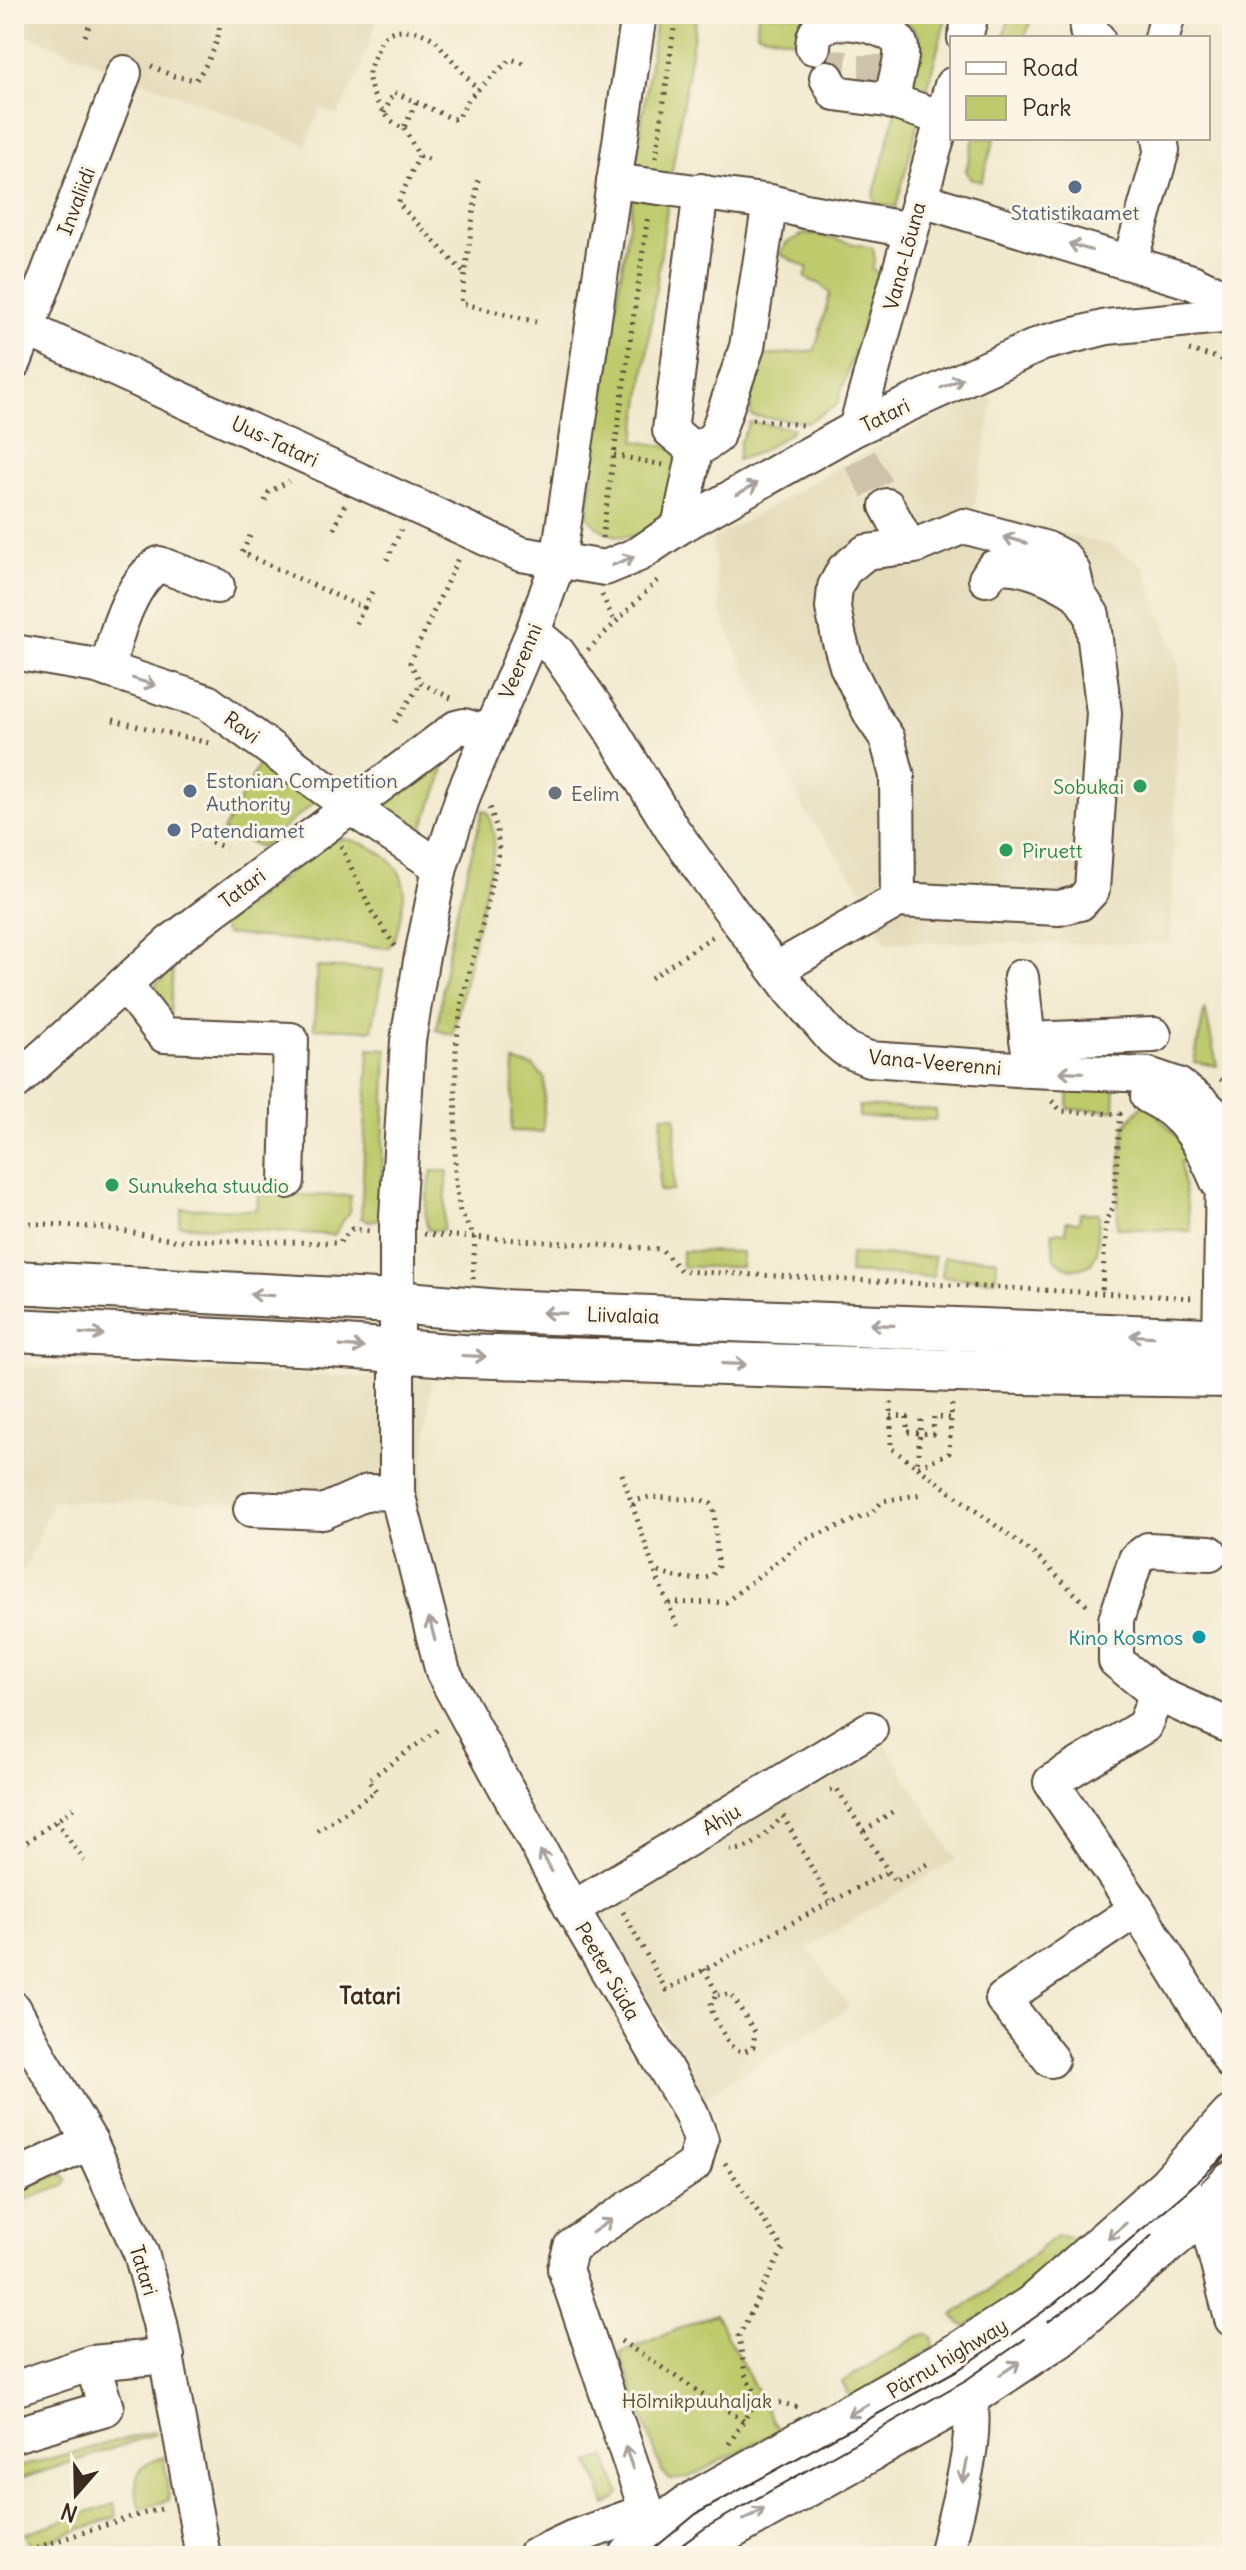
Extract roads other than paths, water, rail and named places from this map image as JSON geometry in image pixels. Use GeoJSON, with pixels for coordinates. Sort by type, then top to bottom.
{"type":"FeatureCollection","features":[{"type":"Feature","properties":{"kind":"main road","name":"Liivalaia"},"geometry":{"type":"LineString","coordinates":[[14,1282],[395,1302],[1219,1357]]}},
{"type":"Feature","properties":{"kind":"main road"},"geometry":{"type":"LineString","coordinates":[[14,1330],[463,1356],[958,1371],[1219,1357]]}},
{"type":"Feature","properties":{"kind":"main road","name":"Pärnu highway"},"geometry":{"type":"LineString","coordinates":[[688,2556],[963,2375],[1033,2306],[1168,2187],[1232,2117]]}},
{"type":"Feature","properties":{"kind":"main road","name":"Pärnu highway"},"geometry":{"type":"LineString","coordinates":[[650,2539],[690,2505],[963,2375],[1058,2336],[1218,2196]]}},
{"type":"Feature","properties":{"kind":"street","name":"Veerenni"},"geometry":{"type":"LineString","coordinates":[[397,1351],[397,1232],[408,1041],[440,867],[464,793],[533,632],[558,562],[639,14]]}},
{"type":"Feature","properties":{"kind":"street"},"geometry":{"type":"LineString","coordinates":[[966,36],[971,14]]}},
{"type":"Feature","properties":{"kind":"street"},"geometry":{"type":"LineString","coordinates":[[1092,14],[1087,31],[1094,36]]}},
{"type":"Feature","properties":{"kind":"street"},"geometry":{"type":"LineString","coordinates":[[1162,36],[1168,14]]}},
{"type":"Feature","properties":{"kind":"street"},"geometry":{"type":"LineString","coordinates":[[856,66],[943,118]]}},
{"type":"Feature","properties":{"kind":"street","name":"Invaliidi"},"geometry":{"type":"LineString","coordinates":[[27,329],[135,69]]}},
{"type":"Feature","properties":{"kind":"street","name":"Vana-Lõuna"},"geometry":{"type":"LineString","coordinates":[[856,428],[950,92]]}},
{"type":"Feature","properties":{"kind":"street"},"geometry":{"type":"LineString","coordinates":[[1130,262],[1162,150],[1160,140]]}},
{"type":"Feature","properties":{"kind":"street"},"geometry":{"type":"LineString","coordinates":[[614,181],[701,191],[805,211],[915,214],[1130,262],[1192,282],[1232,301]]}},
{"type":"Feature","properties":{"kind":"street"},"geometry":{"type":"LineString","coordinates":[[693,460],[670,430],[701,191]]}},
{"type":"Feature","properties":{"kind":"street"},"geometry":{"type":"LineString","coordinates":[[679,527],[693,460],[716,437],[747,347],[770,202]]}},
{"type":"Feature","properties":{"kind":"street","name":"Tatari"},"geometry":{"type":"LineString","coordinates":[[558,562],[605,568],[639,554],[679,527],[856,428],[1043,343],[1107,327],[1221,316],[1232,312]]}},
{"type":"Feature","properties":{"kind":"street"},"geometry":{"type":"LineString","coordinates":[[14,362],[27,329]]}},
{"type":"Feature","properties":{"kind":"street","name":"Uus-Tatari"},"geometry":{"type":"LineString","coordinates":[[27,329],[521,554],[558,562]]}},
{"type":"Feature","properties":{"kind":"street"},"geometry":{"type":"LineString","coordinates":[[887,506],[909,547]]}},
{"type":"Feature","properties":{"kind":"street"},"geometry":{"type":"LineString","coordinates":[[777,969],[898,900],[1059,908],[1080,903],[1092,890],[1104,713],[1092,615],[1078,594],[1073,572],[1064,558],[1047,549],[964,526],[909,547],[866,552],[844,570],[835,587],[833,608],[847,666],[872,716],[887,738],[897,776],[898,900]]}},
{"type":"Feature","properties":{"kind":"street"},"geometry":{"type":"LineString","coordinates":[[108,670],[127,606],[149,570],[159,564],[217,586]]}},
{"type":"Feature","properties":{"kind":"street"},"geometry":{"type":"LineString","coordinates":[[986,579],[993,568],[1004,565],[1055,579],[1078,594]]}},
{"type":"Feature","properties":{"kind":"street","name":"Vana-Veerenni"},"geometry":{"type":"LineString","coordinates":[[533,632],[558,653],[610,728],[672,829],[737,919],[825,1030],[845,1049],[869,1059],[911,1062],[1027,1060],[1149,1075],[1163,1091],[1202,1103],[1224,1124],[1219,1357]]}},
{"type":"Feature","properties":{"kind":"street","name":"Ravi"},"geometry":{"type":"LineString","coordinates":[[14,652],[108,670],[207,702],[350,807],[440,867]]}},
{"type":"Feature","properties":{"kind":"street","name":"Tatari"},"geometry":{"type":"LineString","coordinates":[[14,1083],[171,942],[456,728],[464,726],[488,733]]}},
{"type":"Feature","properties":{"kind":"street"},"geometry":{"type":"LineString","coordinates":[[1021,977],[1027,1060],[1154,1035]]}},
{"type":"Feature","properties":{"kind":"street"},"geometry":{"type":"LineString","coordinates":[[124,984],[164,1035],[291,1040],[287,1181]]}},
{"type":"Feature","properties":{"kind":"street","name":"Peeter Süda"},"geometry":{"type":"LineString","coordinates":[[397,1351],[397,1493],[443,1672],[572,1909],[691,2113],[701,2140],[694,2165],[571,2247],[565,2269],[650,2539]]}},
{"type":"Feature","properties":{"kind":"street"},"geometry":{"type":"LineString","coordinates":[[251,1509],[323,1512],[368,1492],[397,1493]]}},
{"type":"Feature","properties":{"kind":"street"},"geometry":{"type":"LineString","coordinates":[[1210,1553],[1148,1550],[1136,1559],[1116,1620],[1116,1661],[1157,1694],[1232,1727]]}},
{"type":"Feature","properties":{"kind":"street"},"geometry":{"type":"LineString","coordinates":[[1157,1694],[1144,1726],[1051,1782],[1137,1909],[1232,2063]]}},
{"type":"Feature","properties":{"kind":"street","name":"Ahju"},"geometry":{"type":"LineString","coordinates":[[572,1909],[870,1729]]}},
{"type":"Feature","properties":{"kind":"street"},"geometry":{"type":"LineString","coordinates":[[1051,2060],[1003,1999],[1137,1909]]}},
{"type":"Feature","properties":{"kind":"street","name":"Tatari"},"geometry":{"type":"LineString","coordinates":[[14,2009],[28,2065],[90,2142],[141,2253],[167,2356],[203,2556]]}},
{"type":"Feature","properties":{"kind":"street"},"geometry":{"type":"LineString","coordinates":[[14,2178],[90,2142]]}},
{"type":"Feature","properties":{"kind":"street"},"geometry":{"type":"LineString","coordinates":[[1168,2187],[1218,2196],[1232,2319]]}},
{"type":"Feature","properties":{"kind":"street"},"geometry":{"type":"LineString","coordinates":[[14,2389],[92,2363],[167,2356]]}},
{"type":"Feature","properties":{"kind":"street"},"geometry":{"type":"LineString","coordinates":[[14,2435],[106,2408],[92,2363]]}},
{"type":"Feature","properties":{"kind":"street"},"geometry":{"type":"LineString","coordinates":[[946,2556],[972,2438],[963,2375]]}},
{"type":"Feature","properties":{"kind":"street"},"geometry":{"type":"LineString","coordinates":[[534,2556],[572,2538],[650,2539]]}},
{"type":"Feature","properties":{"kind":"tunnel"},"geometry":{"type":"LineString","coordinates":[[827,78],[831,49]]}},
{"type":"Feature","properties":{"kind":"tunnel"},"geometry":{"type":"LineString","coordinates":[[876,55],[876,83]]}},
{"type":"Feature","properties":{"kind":"tunnel"},"geometry":{"type":"LineString","coordinates":[[860,459],[887,506]]}},
{"type":"Feature","properties":{"kind":"tram line"},"geometry":{"type":"LineString","coordinates":[[645,2556],[696,2514],[961,2368],[1013,2333],[1055,2303],[1232,2149]]}},
{"type":"Feature","properties":{"kind":"tram line"},"geometry":{"type":"LineString","coordinates":[[1048,2322],[1094,2290],[1152,2235]]}},
{"type":"Feature","properties":{"kind":"tram line"},"geometry":{"type":"LineString","coordinates":[[667,2556],[705,2528],[966,2380],[1025,2339]]}},
{"type":"Feature","properties":{"kind":"place","name":"Statistikaamet"},"geometry":{"type":"Point","coordinates":[1075,187]}},
{"type":"Feature","properties":{"kind":"place","name":"Sobukai"},"geometry":{"type":"Point","coordinates":[1140,786]}},
{"type":"Feature","properties":{"kind":"place","name":"Estonian Competition Authority"},"geometry":{"type":"Point","coordinates":[190,791]}},
{"type":"Feature","properties":{"kind":"place","name":"Eelim"},"geometry":{"type":"Point","coordinates":[555,793]}},
{"type":"Feature","properties":{"kind":"place","name":"Patendiamet"},"geometry":{"type":"Point","coordinates":[174,830]}},
{"type":"Feature","properties":{"kind":"place","name":"Piruett"},"geometry":{"type":"Point","coordinates":[1006,850]}},
{"type":"Feature","properties":{"kind":"place","name":"Sunukeha stuudio"},"geometry":{"type":"Point","coordinates":[112,1185]}},
{"type":"Feature","properties":{"kind":"place","name":"Kino Kosmos"},"geometry":{"type":"Point","coordinates":[1199,1637]}},
{"type":"Feature","properties":{"kind":"district","name":"Tatari"},"geometry":{"type":"Point","coordinates":[370,1995]}},
{"type":"Feature","properties":{"kind":"park label","name":"Hõlmikpuuhaljak"},"geometry":{"type":"Point","coordinates":[697,2400]}}]}
